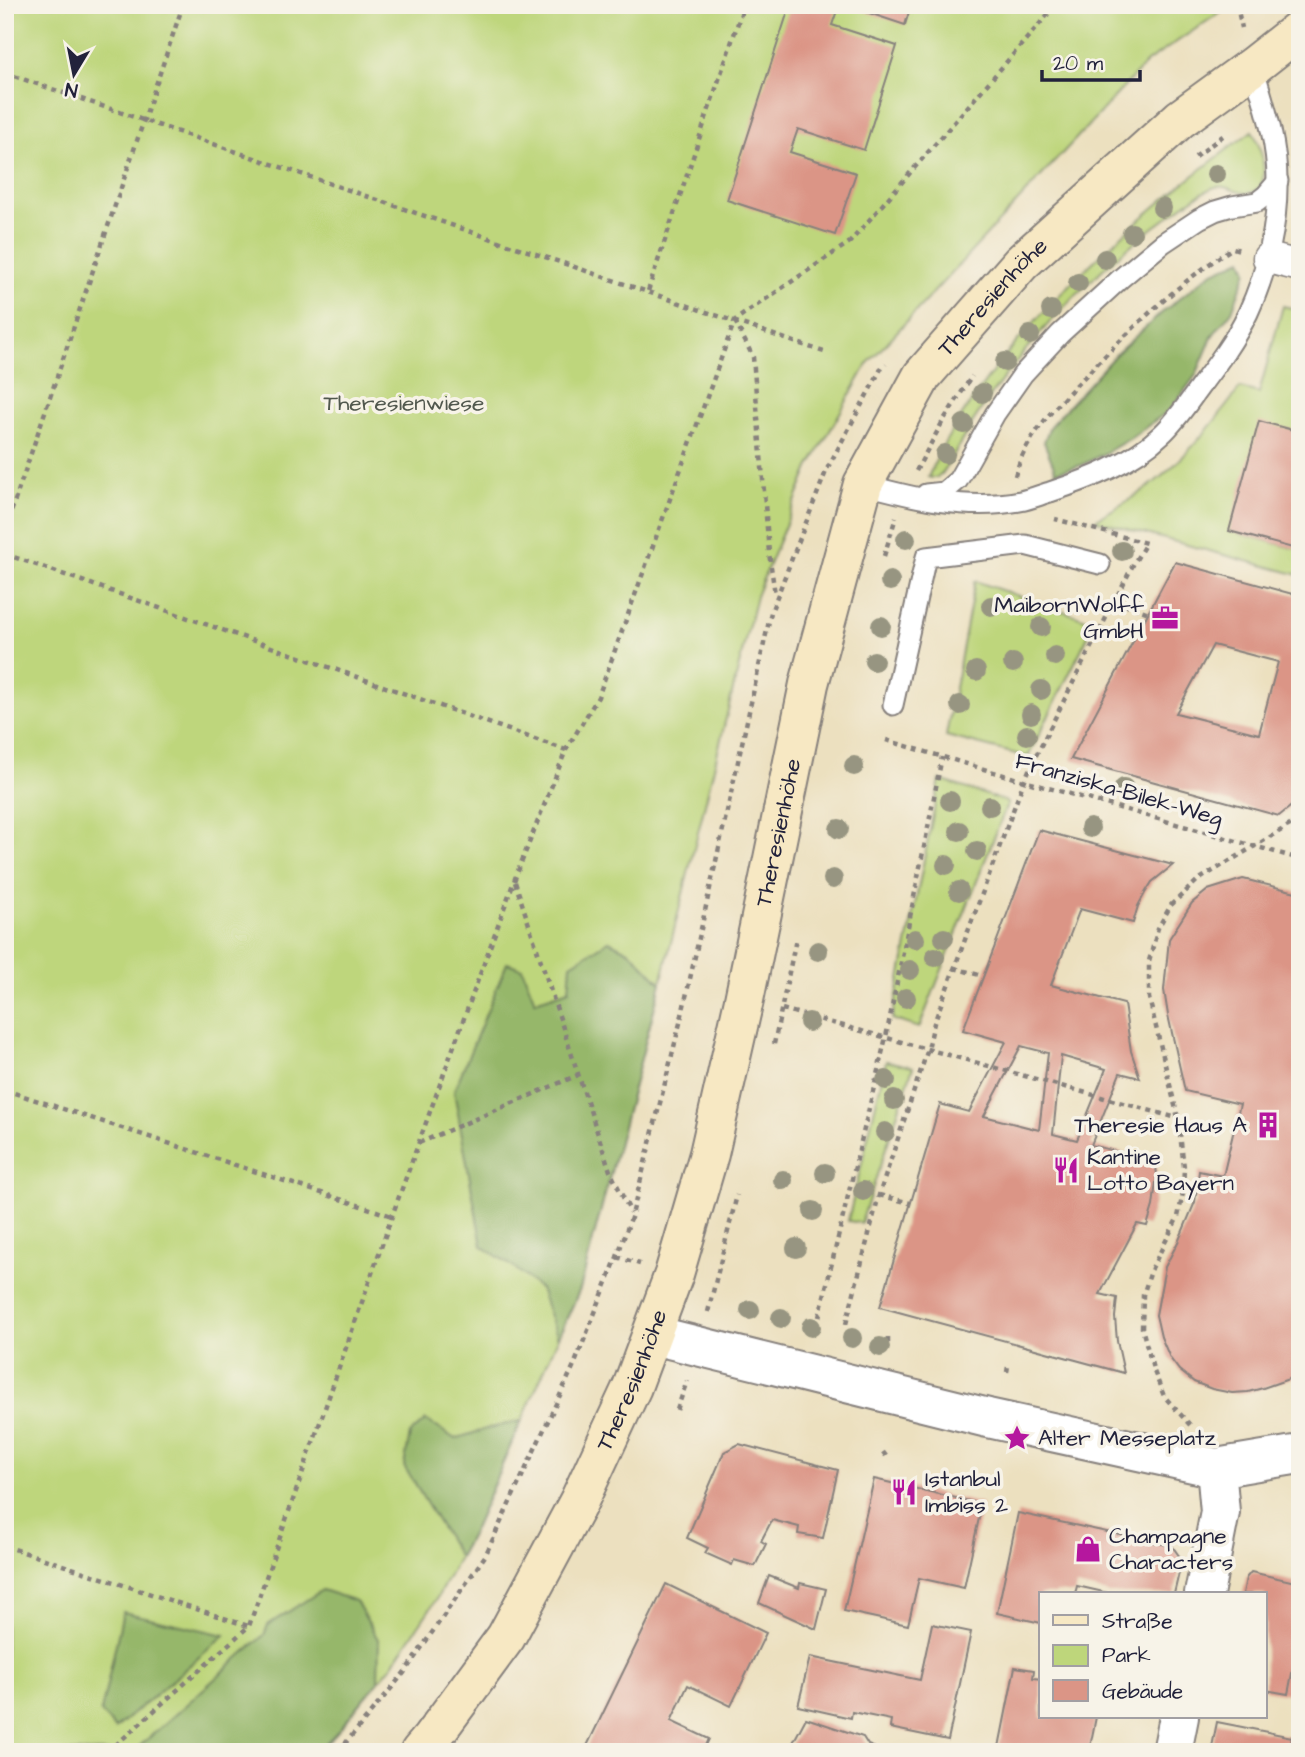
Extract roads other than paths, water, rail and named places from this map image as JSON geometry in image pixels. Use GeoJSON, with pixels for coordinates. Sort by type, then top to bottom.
{"type":"FeatureCollection","features":[{"type":"Feature","properties":{"kind":"main road","name":"Theresienhöhe"},"geometry":{"type":"LineString","coordinates":[[420,1752],[506,1637],[579,1501],[653,1335],[709,1154],[744,1000],[808,684],[863,484],[922,376],[1021,263],[1180,120],[1300,29]]}},
{"type":"Feature","properties":{"kind":"street"},"geometry":{"type":"LineString","coordinates":[[1268,258],[1300,266]]}},
{"type":"Feature","properties":{"kind":"street"},"geometry":{"type":"LineString","coordinates":[[653,1335],[975,1415],[1216,1468],[1300,1454]]}},
{"type":"Feature","properties":{"kind":"street"},"geometry":{"type":"LineString","coordinates":[[1204,1592],[1220,1511],[1216,1468]]}},
{"type":"Feature","properties":{"kind":"street"},"geometry":{"type":"LineString","coordinates":[[1172,1752],[1179,1718]]}},
{"type":"Feature","properties":{"kind":"lane"},"geometry":{"type":"LineString","coordinates":[[863,484],[942,502],[971,505],[1022,501],[1080,482],[1114,466],[1163,433],[1224,355],[1247,314],[1268,258],[1278,181],[1270,124],[1253,66]]}},
{"type":"Feature","properties":{"kind":"lane"},"geometry":{"type":"LineString","coordinates":[[904,495],[944,492],[958,480],[995,414],[1023,374],[1060,334],[1120,279],[1163,243],[1199,219],[1232,206],[1257,202],[1278,181]]}},
{"type":"Feature","properties":{"kind":"lane"},"geometry":{"type":"LineString","coordinates":[[893,705],[926,557],[1025,545],[1100,564]]}},
{"type":"Feature","properties":{"kind":"place","name":"MaibornWolff GmbH"},"geometry":{"type":"Point","coordinates":[1165,618]}},
{"type":"Feature","properties":{"kind":"place","name":"Theresie Haus A"},"geometry":{"type":"Point","coordinates":[1268,1125]}},
{"type":"Feature","properties":{"kind":"place","name":"Kantine Lotto Bayern"},"geometry":{"type":"Point","coordinates":[1066,1170]}},
{"type":"Feature","properties":{"kind":"place","name":"Alter Messeplatz"},"geometry":{"type":"Point","coordinates":[1017,1438]}},
{"type":"Feature","properties":{"kind":"place","name":"Istanbul Imbiss 2"},"geometry":{"type":"Point","coordinates":[904,1492]}},
{"type":"Feature","properties":{"kind":"place","name":"Champagne Characters"},"geometry":{"type":"Point","coordinates":[1088,1549]}},
{"type":"Feature","properties":{"kind":"park label","name":"Theresienwiese"},"geometry":{"type":"Point","coordinates":[404,403]}}]}
